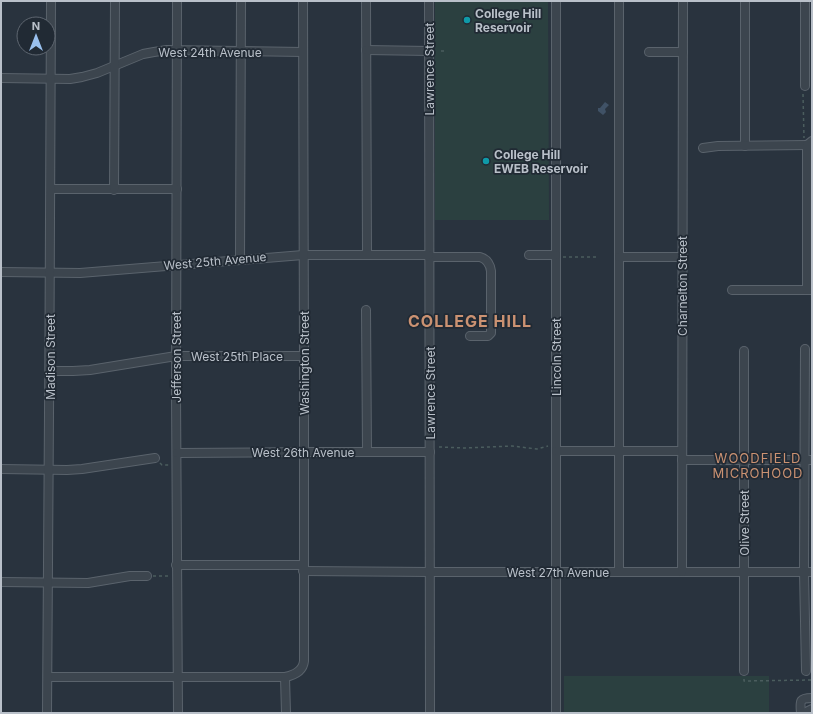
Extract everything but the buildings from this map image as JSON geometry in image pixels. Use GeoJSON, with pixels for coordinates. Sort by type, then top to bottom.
{"type":"FeatureCollection","features":[{"type":"Feature","properties":{"kind":"street","name":"Madison Street"},"geometry":{"type":"LineString","coordinates":[[47,713],[51,1]]}},
{"type":"Feature","properties":{"kind":"street"},"geometry":{"type":"LineString","coordinates":[[114,190],[115,1]]}},
{"type":"Feature","properties":{"kind":"street","name":"Jefferson Street"},"geometry":{"type":"LineString","coordinates":[[177,1],[176,576],[178,713]]}},
{"type":"Feature","properties":{"kind":"street"},"geometry":{"type":"LineString","coordinates":[[240,260],[241,1]]}},
{"type":"Feature","properties":{"kind":"street","name":"Washington Street"},"geometry":{"type":"LineString","coordinates":[[286,677],[298,672],[304,664],[303,1]]}},
{"type":"Feature","properties":{"kind":"street"},"geometry":{"type":"LineString","coordinates":[[366,1],[367,254]]}},
{"type":"Feature","properties":{"kind":"street","name":"Lawrence Street"},"geometry":{"type":"LineString","coordinates":[[430,1],[430,713]]}},
{"type":"Feature","properties":{"kind":"street","name":"Lincoln Street"},"geometry":{"type":"LineString","coordinates":[[556,1],[556,713]]}},
{"type":"Feature","properties":{"kind":"street"},"geometry":{"type":"LineString","coordinates":[[619,1],[619,572]]}},
{"type":"Feature","properties":{"kind":"street","name":"Charnelton Street"},"geometry":{"type":"LineString","coordinates":[[682,1],[682,572]]}},
{"type":"Feature","properties":{"kind":"street"},"geometry":{"type":"LineString","coordinates":[[745,146],[746,1]]}},
{"type":"Feature","properties":{"kind":"street"},"geometry":{"type":"LineString","coordinates":[[805,1],[808,30],[805,86]]}},
{"type":"Feature","properties":{"kind":"street","name":"West 24th Avenue"},"geometry":{"type":"LineString","coordinates":[[1,78],[70,79],[82,77],[97,73],[143,54],[168,50],[303,52]]}},
{"type":"Feature","properties":{"kind":"street"},"geometry":{"type":"LineString","coordinates":[[366,50],[430,51]]}},
{"type":"Feature","properties":{"kind":"street"},"geometry":{"type":"LineString","coordinates":[[649,52],[682,52]]}},
{"type":"Feature","properties":{"kind":"street"},"geometry":{"type":"LineString","coordinates":[[703,148],[810,142],[810,290],[732,290]]}},
{"type":"Feature","properties":{"kind":"street"},"geometry":{"type":"LineString","coordinates":[[51,189],[177,189]]}},
{"type":"Feature","properties":{"kind":"street","name":"West 25th Avenue"},"geometry":{"type":"LineString","coordinates":[[1,272],[80,272],[304,254],[480,257],[484,258],[490,264],[491,333],[488,336],[470,336]]}},
{"type":"Feature","properties":{"kind":"street"},"geometry":{"type":"LineString","coordinates":[[529,255],[556,256]]}},
{"type":"Feature","properties":{"kind":"street"},"geometry":{"type":"LineString","coordinates":[[619,257],[682,257]]}},
{"type":"Feature","properties":{"kind":"street"},"geometry":{"type":"LineString","coordinates":[[366,310],[368,452]]}},
{"type":"Feature","properties":{"kind":"street"},"geometry":{"type":"LineString","coordinates":[[805,349],[808,460],[806,671]]}},
{"type":"Feature","properties":{"kind":"street","name":"Olive Street"},"geometry":{"type":"LineString","coordinates":[[744,351],[744,671]]}},
{"type":"Feature","properties":{"kind":"street","name":"West 25th Place"},"geometry":{"type":"LineString","coordinates":[[50,371],[90,370],[176,356],[304,356]]}},
{"type":"Feature","properties":{"kind":"street"},"geometry":{"type":"LineString","coordinates":[[556,449],[619,452],[682,451]]}},
{"type":"Feature","properties":{"kind":"street","name":"West 26th Avenue"},"geometry":{"type":"LineString","coordinates":[[177,452],[430,452]]}},
{"type":"Feature","properties":{"kind":"street"},"geometry":{"type":"LineString","coordinates":[[1,469],[82,469],[155,458]]}},
{"type":"Feature","properties":{"kind":"street"},"geometry":{"type":"LineString","coordinates":[[682,460],[808,460]]}},
{"type":"Feature","properties":{"kind":"street","name":"West 27th Avenue"},"geometry":{"type":"LineString","coordinates":[[176,565],[429,572],[808,572]]}},
{"type":"Feature","properties":{"kind":"street"},"geometry":{"type":"LineString","coordinates":[[1,582],[88,583],[130,576],[147,576]]}},
{"type":"Feature","properties":{"kind":"street"},"geometry":{"type":"LineString","coordinates":[[48,677],[286,677],[286,713]]}},
{"type":"Feature","properties":{"kind":"street"},"geometry":{"type":"LineString","coordinates":[[801,713],[801,701],[805,698],[812,698]]}},
{"type":"Feature","properties":{"kind":"street"},"geometry":{"type":"LineString","coordinates":[[804,713],[812,709]]}},
{"type":"Feature","properties":{"kind":"path"},"geometry":{"type":"LineString","coordinates":[[805,86],[803,94],[804,139],[810,142]]}},
{"type":"Feature","properties":{"kind":"path"},"geometry":{"type":"LineString","coordinates":[[556,256],[599,257]]}},
{"type":"Feature","properties":{"kind":"path"},"geometry":{"type":"LineString","coordinates":[[439,447],[466,448],[512,446],[537,449],[546,446],[556,449]]}},
{"type":"Feature","properties":{"kind":"path"},"geometry":{"type":"LineString","coordinates":[[155,458],[158,459],[162,465],[177,465]]}},
{"type":"Feature","properties":{"kind":"path"},"geometry":{"type":"LineString","coordinates":[[147,576],[176,576]]}},
{"type":"Feature","properties":{"kind":"path"},"geometry":{"type":"LineString","coordinates":[[744,671],[744,681],[812,680]]}},
{"type":"Feature","properties":{"kind":"green space"},"geometry":{"type":"Polygon","coordinates":[[[435,1],[548,1],[549,220],[435,220],[435,1]]]}},
{"type":"Feature","properties":{"kind":"green space"},"geometry":{"type":"Polygon","coordinates":[[[564,676],[769,676],[769,713],[564,713],[564,676]]]}},
{"type":"Feature","properties":{"kind":"water"},"geometry":{"type":"Polygon","coordinates":[[[605,102],[609,105],[605,109],[606,112],[603,115],[598,111],[598,108],[600,108],[605,102]]]}},
{"type":"Feature","properties":{"kind":"place","name":"College Hill Reservoir"},"geometry":{"type":"Point","coordinates":[467,20]}},
{"type":"Feature","properties":{"kind":"place","name":"College Hill EWEB Reservoir"},"geometry":{"type":"Point","coordinates":[486,161]}},
{"type":"Feature","properties":{"kind":"district","name":"COLLEGE HILL"},"geometry":{"type":"Point","coordinates":[470,321]}},
{"type":"Feature","properties":{"kind":"district","name":"WOODFIELD MICROHOOD"},"geometry":{"type":"Point","coordinates":[758,466]}}]}
